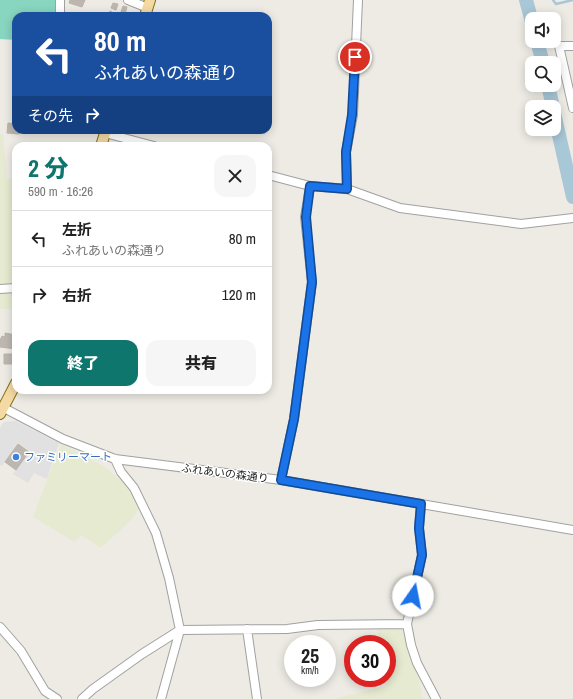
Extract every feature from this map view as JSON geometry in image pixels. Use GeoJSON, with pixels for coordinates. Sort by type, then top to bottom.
{"type":"FeatureCollection","features":[{"type":"Feature","properties":{"kind":"main road"},"geometry":{"type":"LineString","coordinates":[[2,411],[12,391]]}},
{"type":"Feature","properties":{"kind":"street"},"geometry":{"type":"LineString","coordinates":[[60,0],[60,12]]}},
{"type":"Feature","properties":{"kind":"street"},"geometry":{"type":"LineString","coordinates":[[128,0],[148,8]]}},
{"type":"Feature","properties":{"kind":"street"},"geometry":{"type":"LineString","coordinates":[[347,189],[346,152],[352,115],[358,0]]}},
{"type":"Feature","properties":{"kind":"street"},"geometry":{"type":"LineString","coordinates":[[573,46],[559,46],[570,81],[573,108]]}},
{"type":"Feature","properties":{"kind":"street"},"geometry":{"type":"LineString","coordinates":[[113,134],[140,142]]}},
{"type":"Feature","properties":{"kind":"street"},"geometry":{"type":"LineString","coordinates":[[272,176],[310,186],[347,189],[400,208],[521,224],[569,219]]}},
{"type":"Feature","properties":{"kind":"street"},"geometry":{"type":"LineString","coordinates":[[281,480],[294,419],[312,282],[306,217],[310,186]]}},
{"type":"Feature","properties":{"kind":"street"},"geometry":{"type":"LineString","coordinates":[[0,289],[12,288]]}},
{"type":"Feature","properties":{"kind":"street","name":"ふれあいの森通り"},"geometry":{"type":"LineString","coordinates":[[2,411],[63,439],[115,459],[281,480],[573,530]]}},
{"type":"Feature","properties":{"kind":"street"},"geometry":{"type":"LineString","coordinates":[[115,459],[121,472],[134,488],[156,533],[169,578],[180,630],[161,699]]}},
{"type":"Feature","properties":{"kind":"street"},"geometry":{"type":"LineString","coordinates":[[421,504],[419,528],[422,555],[407,624],[416,663],[436,699]]}},
{"type":"Feature","properties":{"kind":"street"},"geometry":{"type":"LineString","coordinates":[[82,699],[93,689],[142,654],[180,630],[287,628],[318,625],[407,624]]}},
{"type":"Feature","properties":{"kind":"street"},"geometry":{"type":"LineString","coordinates":[[0,627],[21,651],[46,691],[57,699]]}},
{"type":"Feature","properties":{"kind":"street"},"geometry":{"type":"LineString","coordinates":[[247,629],[257,699]]}},
{"type":"Feature","properties":{"kind":"green space"},"geometry":{"type":"Polygon","coordinates":[[[0,0],[56,0],[56,12],[12,12],[12,40],[0,39],[0,0]]]}},
{"type":"Feature","properties":{"kind":"green space"},"geometry":{"type":"Polygon","coordinates":[[[0,134],[3,135],[7,179],[12,179],[12,309],[0,309],[0,134]]]}},
{"type":"Feature","properties":{"kind":"green space"},"geometry":{"type":"Polygon","coordinates":[[[61,444],[105,467],[128,486],[137,498],[139,508],[132,519],[101,548],[81,535],[75,542],[33,517],[61,444]]]}},
{"type":"Feature","properties":{"kind":"green space"},"geometry":{"type":"Polygon","coordinates":[[[377,626],[402,627],[408,653],[419,678],[422,699],[334,699],[382,687],[396,687],[396,635],[378,635],[377,626]]]}},
{"type":"Feature","properties":{"kind":"shaded area"},"geometry":{"type":"Polygon","coordinates":[[[16,421],[59,443],[47,479],[34,473],[28,483],[13,474],[30,452],[18,443],[2,466],[0,465],[0,428],[4,422],[16,421]]]}},
{"type":"Feature","properties":{"kind":"building"},"geometry":{"type":"Polygon","coordinates":[[[70,0],[85,0],[82,7],[69,3],[70,0]]]}},
{"type":"Feature","properties":{"kind":"building"},"geometry":{"type":"Polygon","coordinates":[[[113,3],[118,4],[116,10],[111,8],[113,3]]]}},
{"type":"Feature","properties":{"kind":"building"},"geometry":{"type":"Polygon","coordinates":[[[123,6],[127,7],[126,12],[121,12],[123,6]]]}},
{"type":"Feature","properties":{"kind":"building"},"geometry":{"type":"Polygon","coordinates":[[[8,123],[12,124],[12,133],[7,133],[8,123]]]}},
{"type":"Feature","properties":{"kind":"building"},"geometry":{"type":"Polygon","coordinates":[[[5,333],[12,334],[12,348],[0,347],[0,340],[2,336],[5,337],[5,333]]]}},
{"type":"Feature","properties":{"kind":"building"},"geometry":{"type":"Polygon","coordinates":[[[4,354],[12,354],[12,364],[4,364],[4,354]]]}},
{"type":"Feature","properties":{"kind":"building"},"geometry":{"type":"Polygon","coordinates":[[[18,444],[29,452],[16,470],[5,462],[18,444]]]}},
{"type":"Feature","properties":{"kind":"waterway"},"geometry":{"type":"LineString","coordinates":[[526,0],[529,12]]}},
{"type":"Feature","properties":{"kind":"waterway"},"geometry":{"type":"LineString","coordinates":[[553,0],[556,4],[573,0]]}},
{"type":"Feature","properties":{"kind":"waterway"},"geometry":{"type":"LineString","coordinates":[[539,48],[541,56]]}},
{"type":"Feature","properties":{"kind":"waterway"},"geometry":{"type":"LineString","coordinates":[[550,92],[551,100]]}},
{"type":"Feature","properties":{"kind":"waterway"},"geometry":{"type":"LineString","coordinates":[[559,136],[573,197]]}},
{"type":"Feature","properties":{"kind":"place","name":"ファミリーマート"},"geometry":{"type":"Point","coordinates":[16,457]}},
{"type":"Feature","properties":{"kind":"route"},"geometry":{"type":"LineString","coordinates":[[355,57],[352,115],[346,152],[347,189],[310,186],[306,217],[312,282],[294,419],[286,450],[281,480],[421,504],[419,528],[422,555],[413,596]]}}]}
